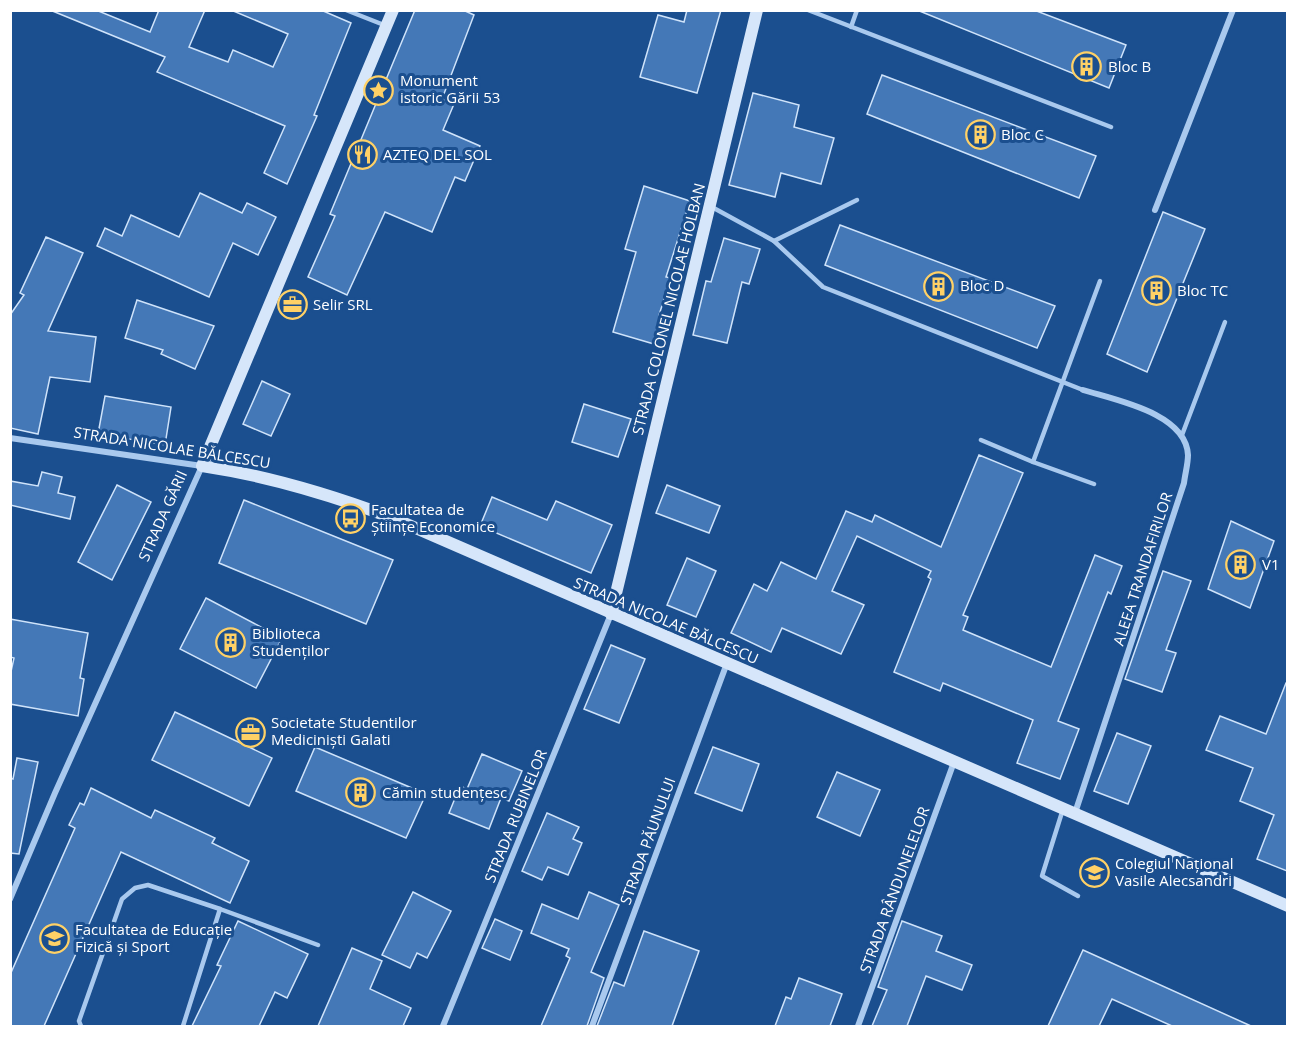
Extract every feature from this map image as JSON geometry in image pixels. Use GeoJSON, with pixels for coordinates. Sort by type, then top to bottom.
{"type":"FeatureCollection","features":[{"type":"Feature","properties":{"kind":"main road","name":"STRADA GĂRII"},"geometry":{"type":"LineString","coordinates":[[202,466],[393,10]]}},
{"type":"Feature","properties":{"kind":"main road","name":"STRADA COLONEL NICOLAE HOLBAN"},"geometry":{"type":"LineString","coordinates":[[611,614],[757,10]]}},
{"type":"Feature","properties":{"kind":"main road","name":"STRADA NICOLAE BĂLCESCU"},"geometry":{"type":"LineString","coordinates":[[202,466],[279,481],[395,519],[1287,906]]}},
{"type":"Feature","properties":{"kind":"street"},"geometry":{"type":"LineString","coordinates":[[1155,210],[1233,10]]}},
{"type":"Feature","properties":{"kind":"street"},"geometry":{"type":"LineString","coordinates":[[1083,390],[1165,418],[1182,435]]}},
{"type":"Feature","properties":{"kind":"street","name":"ALEEA TRANDAFIRILOR"},"geometry":{"type":"LineString","coordinates":[[1068,811],[1184,483],[1188,454],[1182,435]]}},
{"type":"Feature","properties":{"kind":"street","name":"STRADA NICOLAE BĂLCESCU"},"geometry":{"type":"LineString","coordinates":[[10,438],[202,466]]}},
{"type":"Feature","properties":{"kind":"street","name":"STRADA GĂRII"},"geometry":{"type":"LineString","coordinates":[[10,899],[202,466]]}},
{"type":"Feature","properties":{"kind":"street","name":"STRADA RUBINELOR"},"geometry":{"type":"LineString","coordinates":[[443,1026],[611,614]]}},
{"type":"Feature","properties":{"kind":"street","name":"STRADA PĂUNULUI"},"geometry":{"type":"LineString","coordinates":[[592,1026],[727,663]]}},
{"type":"Feature","properties":{"kind":"street","name":"STRADA RÂNDUNELELOR"},"geometry":{"type":"LineString","coordinates":[[858,1026],[954,762]]}},
{"type":"Feature","properties":{"kind":"lane"},"geometry":{"type":"LineString","coordinates":[[346,10],[386,26]]}},
{"type":"Feature","properties":{"kind":"lane"},"geometry":{"type":"LineString","coordinates":[[808,10],[1111,127]]}},
{"type":"Feature","properties":{"kind":"lane"},"geometry":{"type":"LineString","coordinates":[[851,27],[857,10]]}},
{"type":"Feature","properties":{"kind":"lane"},"geometry":{"type":"LineString","coordinates":[[774,241],[857,200]]}},
{"type":"Feature","properties":{"kind":"lane"},"geometry":{"type":"LineString","coordinates":[[710,206],[774,241],[823,286],[1083,390]]}},
{"type":"Feature","properties":{"kind":"lane"},"geometry":{"type":"LineString","coordinates":[[1033,462],[1100,281]]}},
{"type":"Feature","properties":{"kind":"lane"},"geometry":{"type":"LineString","coordinates":[[1182,435],[1225,322]]}},
{"type":"Feature","properties":{"kind":"lane"},"geometry":{"type":"LineString","coordinates":[[981,440],[1094,484]]}},
{"type":"Feature","properties":{"kind":"lane"},"geometry":{"type":"LineString","coordinates":[[1068,811],[1042,876],[1078,896]]}},
{"type":"Feature","properties":{"kind":"lane"},"geometry":{"type":"LineString","coordinates":[[81,1026],[79,1021],[122,899],[135,888],[148,885],[318,945]]}},
{"type":"Feature","properties":{"kind":"lane"},"geometry":{"type":"LineString","coordinates":[[183,1026],[220,909]]}},
{"type":"Feature","properties":{"kind":"building"},"geometry":{"type":"Polygon","coordinates":[[[50,10],[96,10],[150,32],[159,10],[205,10],[189,47],[228,62],[233,50],[273,67],[288,34],[231,10],[321,10],[351,23],[314,115],[317,116],[287,184],[264,173],[285,126],[157,72],[165,57],[50,10]]]}},
{"type":"Feature","properties":{"kind":"building"},"geometry":{"type":"Polygon","coordinates":[[[415,10],[463,10],[474,15],[442,99],[454,104],[443,130],[480,146],[465,181],[455,177],[432,232],[385,212],[347,295],[308,277],[335,216],[330,214],[415,10]]]}},
{"type":"Feature","properties":{"kind":"building"},"geometry":{"type":"Polygon","coordinates":[[[687,10],[721,10],[697,93],[640,77],[658,15],[684,22],[687,10]]]}},
{"type":"Feature","properties":{"kind":"building","name":"Bloc B"},"geometry":{"type":"Polygon","coordinates":[[[917,10],[1034,10],[1126,45],[1109,88],[917,10]]]}},
{"type":"Feature","properties":{"kind":"building","name":"Bloc C"},"geometry":{"type":"Polygon","coordinates":[[[882,75],[1096,156],[1079,198],[867,114],[882,75]]]}},
{"type":"Feature","properties":{"kind":"building"},"geometry":{"type":"Polygon","coordinates":[[[753,93],[799,105],[794,127],[834,138],[821,184],[781,173],[775,197],[729,185],[753,93]]]}},
{"type":"Feature","properties":{"kind":"building"},"geometry":{"type":"Polygon","coordinates":[[[644,186],[690,201],[666,277],[671,278],[659,315],[662,316],[654,344],[613,332],[636,252],[625,249],[644,186]]]}},
{"type":"Feature","properties":{"kind":"building"},"geometry":{"type":"Polygon","coordinates":[[[200,193],[242,213],[247,203],[276,217],[258,255],[233,243],[209,297],[97,246],[105,228],[122,236],[131,215],[179,237],[200,193]]]}},
{"type":"Feature","properties":{"kind":"building","name":"Bloc TC"},"geometry":{"type":"Polygon","coordinates":[[[1163,212],[1205,229],[1147,372],[1107,354],[1163,212]]]}},
{"type":"Feature","properties":{"kind":"building","name":"Bloc D"},"geometry":{"type":"Polygon","coordinates":[[[840,225],[1055,306],[1037,348],[825,265],[840,225]]]}},
{"type":"Feature","properties":{"kind":"building"},"geometry":{"type":"Polygon","coordinates":[[[46,237],[83,253],[48,331],[96,337],[90,382],[50,377],[38,434],[10,428],[10,315],[24,295],[20,293],[46,237]]]}},
{"type":"Feature","properties":{"kind":"building"},"geometry":{"type":"Polygon","coordinates":[[[724,238],[760,249],[749,284],[742,282],[727,343],[693,335],[706,281],[711,282],[724,238]]]}},
{"type":"Feature","properties":{"kind":"building"},"geometry":{"type":"Polygon","coordinates":[[[137,300],[214,326],[195,369],[161,354],[163,350],[125,338],[137,300]]]}},
{"type":"Feature","properties":{"kind":"building"},"geometry":{"type":"Polygon","coordinates":[[[262,381],[290,394],[271,436],[243,424],[262,381]]]}},
{"type":"Feature","properties":{"kind":"building"},"geometry":{"type":"Polygon","coordinates":[[[105,396],[171,407],[165,445],[98,434],[105,396]]]}},
{"type":"Feature","properties":{"kind":"building"},"geometry":{"type":"Polygon","coordinates":[[[584,404],[631,419],[618,457],[572,442],[584,404]]]}},
{"type":"Feature","properties":{"kind":"building"},"geometry":{"type":"Polygon","coordinates":[[[979,455],[1023,473],[963,615],[968,617],[963,630],[1051,667],[1095,555],[1122,566],[1111,594],[1108,592],[1058,721],[1079,729],[1060,779],[1017,763],[1033,720],[943,683],[940,691],[894,672],[931,579],[928,577],[931,571],[857,536],[832,591],[864,605],[841,654],[782,628],[771,652],[731,633],[754,584],[767,591],[781,562],[816,579],[846,511],[872,522],[875,515],[941,547],[979,455]]]}},
{"type":"Feature","properties":{"kind":"building"},"geometry":{"type":"Polygon","coordinates":[[[42,472],[62,477],[58,493],[75,497],[70,519],[10,505],[10,481],[38,486],[42,472]]]}},
{"type":"Feature","properties":{"kind":"building"},"geometry":{"type":"Polygon","coordinates":[[[117,485],[151,502],[112,580],[78,562],[117,485]]]}},
{"type":"Feature","properties":{"kind":"building"},"geometry":{"type":"Polygon","coordinates":[[[667,485],[720,506],[709,533],[656,513],[667,485]]]}},
{"type":"Feature","properties":{"kind":"building"},"geometry":{"type":"Polygon","coordinates":[[[492,497],[547,520],[556,501],[612,525],[591,573],[480,526],[492,497]]]}},
{"type":"Feature","properties":{"kind":"building"},"geometry":{"type":"Polygon","coordinates":[[[244,500],[393,560],[366,624],[219,563],[244,500]]]}},
{"type":"Feature","properties":{"kind":"building","name":"V1"},"geometry":{"type":"Polygon","coordinates":[[[1231,521],[1274,541],[1250,608],[1208,589],[1231,521]]]}},
{"type":"Feature","properties":{"kind":"building"},"geometry":{"type":"Polygon","coordinates":[[[687,558],[716,571],[696,617],[667,605],[687,558]]]}},
{"type":"Feature","properties":{"kind":"building"},"geometry":{"type":"Polygon","coordinates":[[[1163,571],[1191,581],[1166,650],[1176,653],[1162,692],[1125,679],[1163,571]]]}},
{"type":"Feature","properties":{"kind":"building","name":"Biblioteca Studenților"},"geometry":{"type":"Polygon","coordinates":[[[206,598],[282,638],[256,688],[180,649],[206,598]]]}},
{"type":"Feature","properties":{"kind":"building"},"geometry":{"type":"Polygon","coordinates":[[[10,619],[88,633],[80,678],[84,679],[78,716],[10,704],[10,676],[14,658],[10,657],[10,619]]]}},
{"type":"Feature","properties":{"kind":"building"},"geometry":{"type":"Polygon","coordinates":[[[611,645],[645,659],[619,723],[584,709],[611,645]]]}},
{"type":"Feature","properties":{"kind":"building"},"geometry":{"type":"Polygon","coordinates":[[[1286,683],[1287,871],[1257,859],[1274,815],[1240,801],[1253,768],[1206,750],[1220,716],[1266,734],[1286,683]]]}},
{"type":"Feature","properties":{"kind":"building"},"geometry":{"type":"Polygon","coordinates":[[[175,712],[272,758],[249,806],[152,760],[175,712]]]}},
{"type":"Feature","properties":{"kind":"building"},"geometry":{"type":"Polygon","coordinates":[[[1117,733],[1151,746],[1128,804],[1094,791],[1117,733]]]}},
{"type":"Feature","properties":{"kind":"building","name":"Cămin studențesc"},"geometry":{"type":"Polygon","coordinates":[[[315,747],[426,794],[406,838],[296,791],[315,747]]]}},
{"type":"Feature","properties":{"kind":"building"},"geometry":{"type":"Polygon","coordinates":[[[713,747],[759,764],[742,811],[695,793],[713,747]]]}},
{"type":"Feature","properties":{"kind":"building"},"geometry":{"type":"Polygon","coordinates":[[[482,754],[522,771],[509,801],[501,798],[489,829],[449,813],[460,786],[467,789],[482,754]]]}},
{"type":"Feature","properties":{"kind":"building"},"geometry":{"type":"Polygon","coordinates":[[[17,758],[38,762],[19,854],[10,853],[10,778],[13,779],[17,758]]]}},
{"type":"Feature","properties":{"kind":"building"},"geometry":{"type":"Polygon","coordinates":[[[837,772],[880,790],[860,836],[817,817],[837,772]]]}},
{"type":"Feature","properties":{"kind":"building","name":"Facultatea de Educație Fizică și Sport"},"geometry":{"type":"Polygon","coordinates":[[[91,788],[151,818],[155,810],[215,838],[212,843],[249,861],[230,903],[121,852],[44,1026],[10,1026],[10,975],[75,828],[69,825],[80,803],[84,805],[91,788]]]}},
{"type":"Feature","properties":{"kind":"building"},"geometry":{"type":"Polygon","coordinates":[[[547,813],[579,827],[573,839],[582,843],[568,875],[548,867],[542,880],[522,871],[547,813]]]}},
{"type":"Feature","properties":{"kind":"building"},"geometry":{"type":"Polygon","coordinates":[[[413,892],[451,911],[427,958],[417,953],[410,968],[382,955],[413,892]]]}},
{"type":"Feature","properties":{"kind":"building"},"geometry":{"type":"Polygon","coordinates":[[[589,892],[619,905],[591,972],[604,978],[587,1026],[541,1026],[570,958],[566,956],[569,949],[531,933],[542,904],[578,919],[589,892]]]}},
{"type":"Feature","properties":{"kind":"building"},"geometry":{"type":"Polygon","coordinates":[[[495,919],[522,931],[510,960],[482,948],[495,919]]]}},
{"type":"Feature","properties":{"kind":"building"},"geometry":{"type":"Polygon","coordinates":[[[238,921],[308,954],[287,998],[275,992],[259,1026],[192,1026],[221,966],[217,965],[238,921]]]}},
{"type":"Feature","properties":{"kind":"building"},"geometry":{"type":"Polygon","coordinates":[[[902,921],[942,936],[936,951],[972,965],[962,990],[926,976],[907,1026],[872,1026],[887,990],[878,987],[902,921]]]}},
{"type":"Feature","properties":{"kind":"building"},"geometry":{"type":"Polygon","coordinates":[[[644,931],[699,951],[672,1026],[597,1026],[614,982],[624,986],[644,931]]]}},
{"type":"Feature","properties":{"kind":"building"},"geometry":{"type":"Polygon","coordinates":[[[352,948],[382,961],[370,989],[411,1008],[403,1026],[318,1026],[352,948]]]}},
{"type":"Feature","properties":{"kind":"building"},"geometry":{"type":"Polygon","coordinates":[[[1083,950],[1251,1026],[1172,1026],[1112,999],[1099,1026],[1048,1026],[1083,950]]]}},
{"type":"Feature","properties":{"kind":"building"},"geometry":{"type":"Polygon","coordinates":[[[799,978],[842,994],[830,1026],[775,1026],[786,997],[791,999],[799,978]]]}},
{"type":"Feature","properties":{"kind":"place","name":"Bloc B"},"geometry":{"type":"Point","coordinates":[1087,67]}},
{"type":"Feature","properties":{"kind":"place","name":"Monument istoric Gării 53"},"geometry":{"type":"Point","coordinates":[379,90]}},
{"type":"Feature","properties":{"kind":"place","name":"Bloc C"},"geometry":{"type":"Point","coordinates":[980,135]}},
{"type":"Feature","properties":{"kind":"place","name":"AZTEQ DEL SOL"},"geometry":{"type":"Point","coordinates":[362,155]}},
{"type":"Feature","properties":{"kind":"place","name":"Bloc D"},"geometry":{"type":"Point","coordinates":[939,286]}},
{"type":"Feature","properties":{"kind":"place","name":"Bloc TC"},"geometry":{"type":"Point","coordinates":[1156,291]}},
{"type":"Feature","properties":{"kind":"place","name":"Selir SRL"},"geometry":{"type":"Point","coordinates":[292,305]}},
{"type":"Feature","properties":{"kind":"place","name":"Facultatea de Științe Economice"},"geometry":{"type":"Point","coordinates":[350,519]}},
{"type":"Feature","properties":{"kind":"place","name":"V1"},"geometry":{"type":"Point","coordinates":[1241,565]}},
{"type":"Feature","properties":{"kind":"place","name":"Biblioteca Studenților"},"geometry":{"type":"Point","coordinates":[231,643]}},
{"type":"Feature","properties":{"kind":"place","name":"Societate Studentilor Mediciniști Galati"},"geometry":{"type":"Point","coordinates":[250,732]}},
{"type":"Feature","properties":{"kind":"place","name":"Cămin studențesc"},"geometry":{"type":"Point","coordinates":[361,793]}},
{"type":"Feature","properties":{"kind":"place","name":"Colegiul Național Vasile Alecsandri"},"geometry":{"type":"Point","coordinates":[1094,873]}},
{"type":"Feature","properties":{"kind":"place","name":"Facultatea de Educație Fizică și Sport"},"geometry":{"type":"Point","coordinates":[54,939]}}]}
